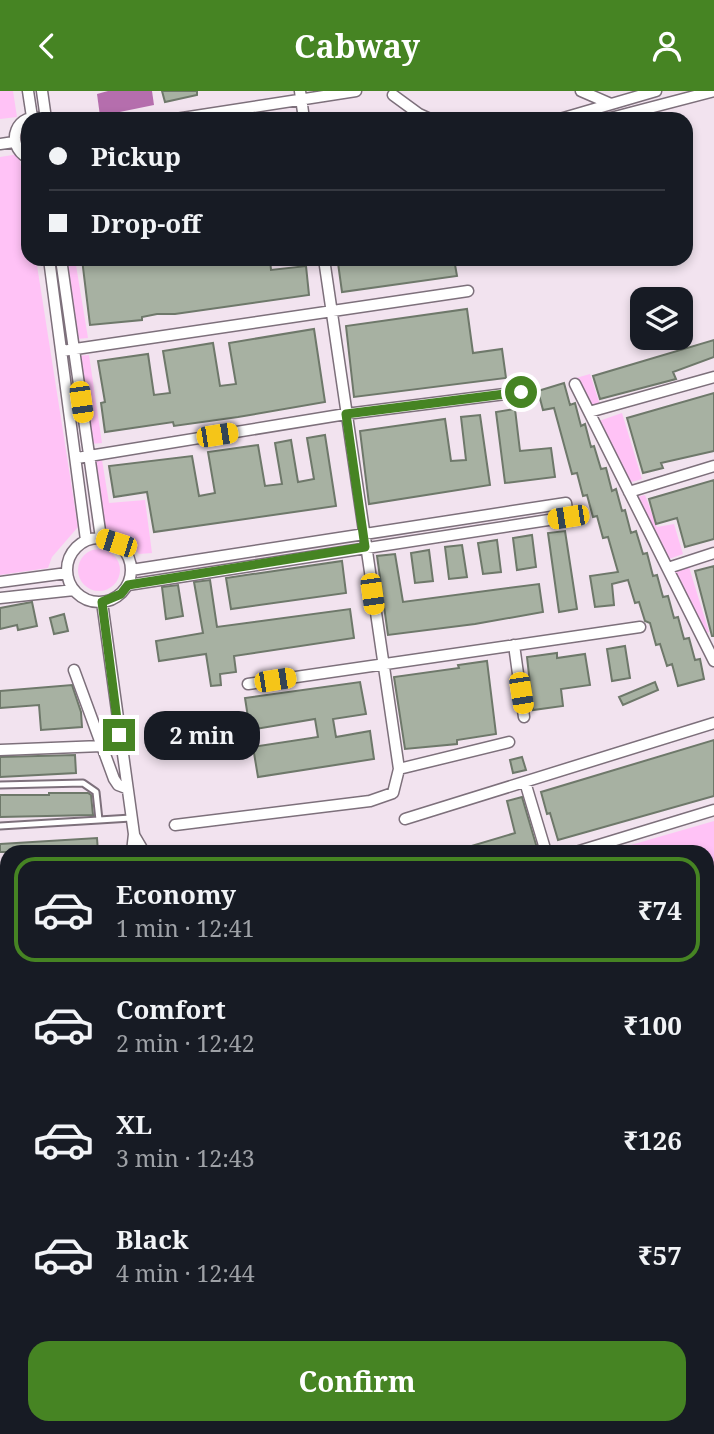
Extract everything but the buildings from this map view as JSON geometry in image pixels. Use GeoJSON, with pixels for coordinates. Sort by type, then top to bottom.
{"type":"FeatureCollection","features":[{"type":"Feature","properties":{"kind":"street"},"geometry":{"type":"LineString","coordinates":[[28,91],[31,112]]}},
{"type":"Feature","properties":{"kind":"street"},"geometry":{"type":"LineString","coordinates":[[42,91],[44,112]]}},
{"type":"Feature","properties":{"kind":"street"},"geometry":{"type":"LineString","coordinates":[[212,112],[301,95],[356,91]]}},
{"type":"Feature","properties":{"kind":"street"},"geometry":{"type":"LineString","coordinates":[[581,91],[611,104]]}},
{"type":"Feature","properties":{"kind":"street"},"geometry":{"type":"LineString","coordinates":[[607,91],[611,104]]}},
{"type":"Feature","properties":{"kind":"street"},"geometry":{"type":"LineString","coordinates":[[584,112],[656,91]]}},
{"type":"Feature","properties":{"kind":"street"},"geometry":{"type":"LineString","coordinates":[[634,112],[713,91]]}},
{"type":"Feature","properties":{"kind":"street"},"geometry":{"type":"LineString","coordinates":[[393,95],[414,112]]}},
{"type":"Feature","properties":{"kind":"street"},"geometry":{"type":"LineString","coordinates":[[21,123],[15,142],[21,153]]}},
{"type":"Feature","properties":{"kind":"street"},"geometry":{"type":"LineString","coordinates":[[0,144],[15,142]]}},
{"type":"Feature","properties":{"kind":"street"},"geometry":{"type":"LineString","coordinates":[[50,266],[86,540]]}},
{"type":"Feature","properties":{"kind":"street"},"geometry":{"type":"LineString","coordinates":[[62,266],[101,538]]}},
{"type":"Feature","properties":{"kind":"street"},"geometry":{"type":"LineString","coordinates":[[174,825],[370,801],[393,793],[399,769],[325,266]]}},
{"type":"Feature","properties":{"kind":"street"},"geometry":{"type":"LineString","coordinates":[[62,351],[468,292]]}},
{"type":"Feature","properties":{"kind":"street"},"geometry":{"type":"LineString","coordinates":[[589,412],[714,377]]}},
{"type":"Feature","properties":{"kind":"street"},"geometry":{"type":"LineString","coordinates":[[575,384],[668,568],[710,643],[714,661]]}},
{"type":"Feature","properties":{"kind":"street"},"geometry":{"type":"LineString","coordinates":[[76,458],[346,414],[521,392]]}},
{"type":"Feature","properties":{"kind":"street"},"geometry":{"type":"LineString","coordinates":[[629,492],[714,466]]}},
{"type":"Feature","properties":{"kind":"street"},"geometry":{"type":"LineString","coordinates":[[128,585],[568,517],[566,503],[131,570]]}},
{"type":"Feature","properties":{"kind":"street"},"geometry":{"type":"LineString","coordinates":[[101,538],[116,543],[127,555],[131,570],[128,585],[121,594],[102,602],[92,601],[74,590],[67,573],[69,560],[75,548],[86,540],[101,538]]}},
{"type":"Feature","properties":{"kind":"street"},"geometry":{"type":"LineString","coordinates":[[668,568],[714,553]]}},
{"type":"Feature","properties":{"kind":"street"},"geometry":{"type":"LineString","coordinates":[[0,582],[67,573]]}},
{"type":"Feature","properties":{"kind":"street"},"geometry":{"type":"LineString","coordinates":[[0,598],[74,590]]}},
{"type":"Feature","properties":{"kind":"street"},"geometry":{"type":"LineString","coordinates":[[102,602],[134,834],[133,845]]}},
{"type":"Feature","properties":{"kind":"street"},"geometry":{"type":"LineString","coordinates":[[248,684],[639,627]]}},
{"type":"Feature","properties":{"kind":"street"},"geometry":{"type":"LineString","coordinates":[[514,645],[524,717]]}},
{"type":"Feature","properties":{"kind":"street"},"geometry":{"type":"LineString","coordinates":[[74,670],[114,779],[118,785],[126,788]]}},
{"type":"Feature","properties":{"kind":"street"},"geometry":{"type":"LineString","coordinates":[[405,819],[714,723]]}},
{"type":"Feature","properties":{"kind":"street"},"geometry":{"type":"LineString","coordinates":[[399,769],[509,742]]}},
{"type":"Feature","properties":{"kind":"street"},"geometry":{"type":"LineString","coordinates":[[0,750],[102,746]]}},
{"type":"Feature","properties":{"kind":"street"},"geometry":{"type":"LineString","coordinates":[[526,782],[544,845]]}},
{"type":"Feature","properties":{"kind":"street"},"geometry":{"type":"LineString","coordinates":[[599,845],[714,810]]}},
{"type":"Feature","properties":{"kind":"street"},"geometry":{"type":"LineString","coordinates":[[134,834],[140,845]]}},
{"type":"Feature","properties":{"kind":"lane"},"geometry":{"type":"LineString","coordinates":[[0,785],[83,783],[96,792],[99,820]]}},
{"type":"Feature","properties":{"kind":"lane"},"geometry":{"type":"LineString","coordinates":[[0,826],[131,818]]}},
{"type":"Feature","properties":{"kind":"shaded area"},"geometry":{"type":"Polygon","coordinates":[[[0,91],[13,91],[17,117],[0,119],[0,91]]]}},
{"type":"Feature","properties":{"kind":"shaded area"},"geometry":{"type":"Polygon","coordinates":[[[108,91],[152,91],[154,105],[120,112],[99,112],[97,94],[108,91]]]}},
{"type":"Feature","properties":{"kind":"shaded area"},"geometry":{"type":"Polygon","coordinates":[[[19,154],[21,266],[37,266],[78,527],[52,557],[48,568],[0,575],[0,157],[19,154]]]}},
{"type":"Feature","properties":{"kind":"shaded area"},"geometry":{"type":"Polygon","coordinates":[[[65,266],[76,266],[88,338],[77,339],[65,266]]]}},
{"type":"Feature","properties":{"kind":"shaded area"},"geometry":{"type":"Polygon","coordinates":[[[89,355],[102,443],[91,444],[78,356],[89,355]]]}},
{"type":"Feature","properties":{"kind":"shaded area"},"geometry":{"type":"Polygon","coordinates":[[[590,374],[600,405],[592,409],[576,378],[590,374]]]}},
{"type":"Feature","properties":{"kind":"shaded area"},"geometry":{"type":"Polygon","coordinates":[[[622,413],[642,479],[628,483],[599,421],[622,413]]]}},
{"type":"Feature","properties":{"kind":"shaded area"},"geometry":{"type":"Polygon","coordinates":[[[93,460],[102,460],[109,503],[145,500],[152,553],[139,554],[122,535],[102,526],[93,460]]]}},
{"type":"Feature","properties":{"kind":"shaded area"},"geometry":{"type":"Polygon","coordinates":[[[645,495],[657,527],[674,524],[683,554],[669,559],[637,497],[645,495]]]}},
{"type":"Feature","properties":{"kind":"shaded area"},"geometry":{"type":"Polygon","coordinates":[[[99,549],[114,555],[120,570],[114,585],[99,591],[84,585],[78,570],[84,555],[99,549]]]}},
{"type":"Feature","properties":{"kind":"shaded area"},"geometry":{"type":"Polygon","coordinates":[[[689,567],[709,632],[705,634],[673,572],[689,567]]]}},
{"type":"Feature","properties":{"kind":"shaded area"},"geometry":{"type":"Polygon","coordinates":[[[714,821],[714,845],[631,845],[714,821]]]}},
{"type":"Feature","properties":{"kind":"route"},"geometry":{"type":"LineString","coordinates":[[119,735],[102,602],[121,594],[128,585],[365,547],[346,414],[521,392]]}}]}
